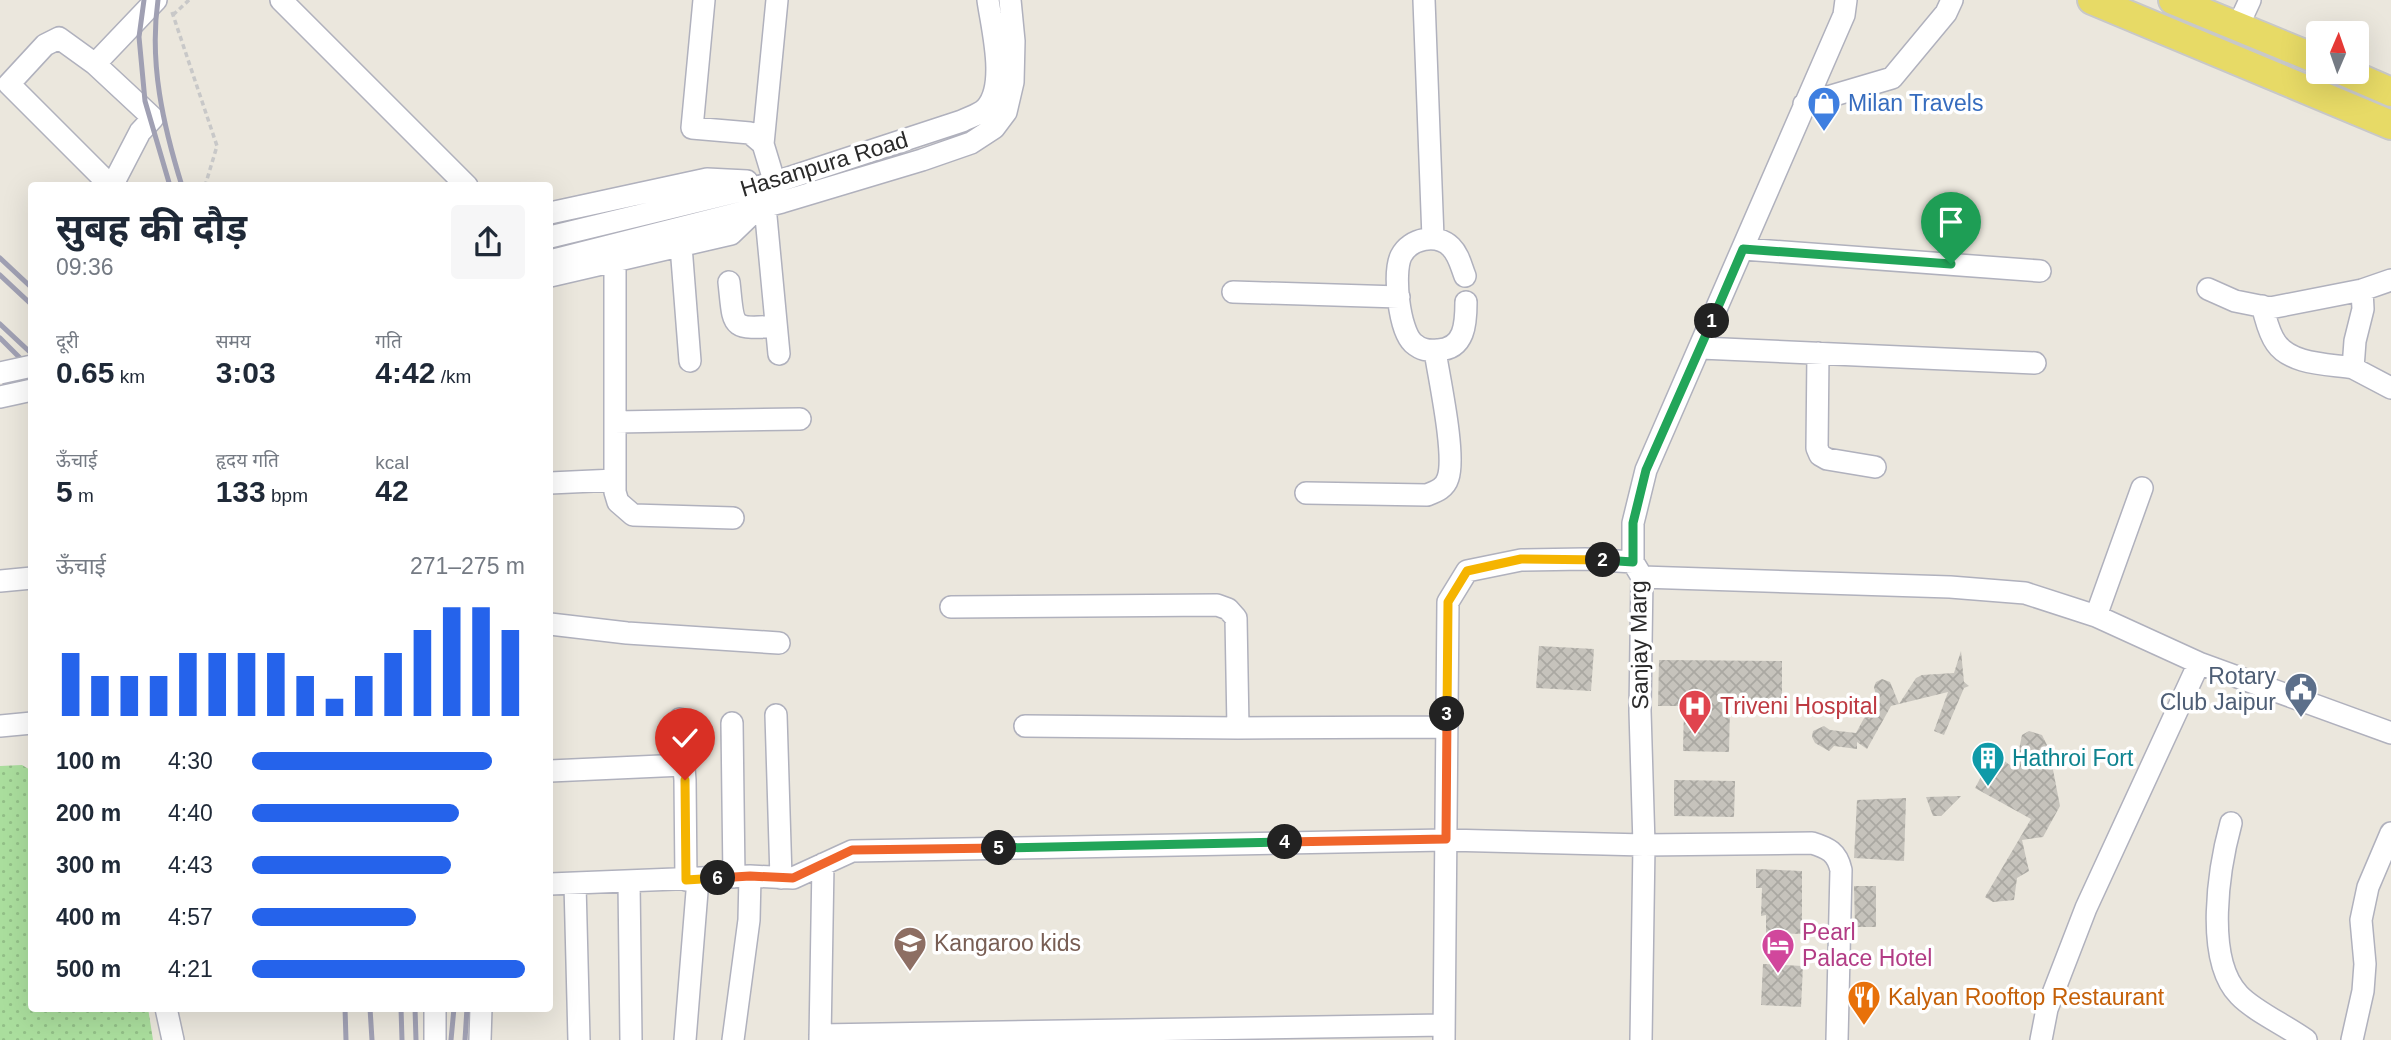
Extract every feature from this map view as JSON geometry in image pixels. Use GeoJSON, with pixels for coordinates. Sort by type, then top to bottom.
{"type":"FeatureCollection","features":[{"type":"Feature","properties":{"kind":"main road"},"geometry":{"type":"LineString","coordinates":[[2092,0],[2391,125]]}},
{"type":"Feature","properties":{"kind":"main road"},"geometry":{"type":"LineString","coordinates":[[2173,0],[2306,55]]}},
{"type":"Feature","properties":{"kind":"main road"},"geometry":{"type":"LineString","coordinates":[[2227,56],[2238,26]]}},
{"type":"Feature","properties":{"kind":"main road"},"geometry":{"type":"LineString","coordinates":[[2370,83],[2391,92]]}},
{"type":"Feature","properties":{"kind":"street"},"geometry":{"type":"LineString","coordinates":[[281,0],[463,182]]}},
{"type":"Feature","properties":{"kind":"street"},"geometry":{"type":"LineString","coordinates":[[704,0],[692,128],[750,133],[763,144]]}},
{"type":"Feature","properties":{"kind":"street"},"geometry":{"type":"LineString","coordinates":[[777,0],[763,144],[770,200],[779,354]]}},
{"type":"Feature","properties":{"kind":"street","name":"Hasanpura Road"},"geometry":{"type":"LineString","coordinates":[[770,200],[985,110],[994,97],[998,78],[988,0]]}},
{"type":"Feature","properties":{"kind":"street","name":"Hasanpura Road"},"geometry":{"type":"LineString","coordinates":[[553,236],[716,195],[770,200],[922,160],[971,143],[994,128],[1006,112],[1013,82],[1014,41],[1010,0]]}},
{"type":"Feature","properties":{"kind":"street"},"geometry":{"type":"LineString","coordinates":[[1424,0],[1433,238]]}},
{"type":"Feature","properties":{"kind":"street","name":"Sanjay Marg"},"geometry":{"type":"LineString","coordinates":[[1640,1040],[1644,845],[1637,569],[1633,523],[1646,470],[1844,15],[1846,0]]}},
{"type":"Feature","properties":{"kind":"street"},"geometry":{"type":"LineString","coordinates":[[1804,104],[1892,78],[1946,13],[1952,0]]}},
{"type":"Feature","properties":{"kind":"street"},"geometry":{"type":"LineString","coordinates":[[2238,26],[2250,0]]}},
{"type":"Feature","properties":{"kind":"street"},"geometry":{"type":"LineString","coordinates":[[95,64],[163,4]]}},
{"type":"Feature","properties":{"kind":"street"},"geometry":{"type":"LineString","coordinates":[[107,182],[9,83],[45,45],[59,38],[95,64],[153,118],[140,132],[113,182]]}},
{"type":"Feature","properties":{"kind":"street"},"geometry":{"type":"LineString","coordinates":[[553,212],[707,179],[770,200]]}},
{"type":"Feature","properties":{"kind":"street"},"geometry":{"type":"LineString","coordinates":[[553,260],[724,217],[770,200]]}},
{"type":"Feature","properties":{"kind":"street"},"geometry":{"type":"LineString","coordinates":[[553,275],[731,234],[770,200]]}},
{"type":"Feature","properties":{"kind":"street"},"geometry":{"type":"LineString","coordinates":[[1465,276],[1452,248],[1433,238],[1410,245],[1401,255],[1398,267],[1399,298],[1401,319],[1409,339],[1425,350],[1435,351],[1454,346],[1460,341],[1466,320],[1466,302]]}},
{"type":"Feature","properties":{"kind":"street"},"geometry":{"type":"LineString","coordinates":[[681,246],[690,361]]}},
{"type":"Feature","properties":{"kind":"street"},"geometry":{"type":"LineString","coordinates":[[1743,249],[2040,271]]}},
{"type":"Feature","properties":{"kind":"street"},"geometry":{"type":"LineString","coordinates":[[615,262],[615,492],[618,502],[633,514],[733,518]]}},
{"type":"Feature","properties":{"kind":"street"},"geometry":{"type":"LineString","coordinates":[[2208,289],[2235,301],[2270,308],[2362,290],[2391,280]]}},
{"type":"Feature","properties":{"kind":"street"},"geometry":{"type":"LineString","coordinates":[[729,282],[733,316],[740,326],[776,326]]}},
{"type":"Feature","properties":{"kind":"street"},"geometry":{"type":"LineString","coordinates":[[2353,368],[2355,339],[2363,309],[2362,290]]}},
{"type":"Feature","properties":{"kind":"street"},"geometry":{"type":"LineString","coordinates":[[1233,292],[1399,298]]}},
{"type":"Feature","properties":{"kind":"street"},"geometry":{"type":"LineString","coordinates":[[2262,306],[2277,346],[2298,359],[2353,368],[2391,388]]}},
{"type":"Feature","properties":{"kind":"street"},"geometry":{"type":"LineString","coordinates":[[1701,348],[2035,363]]}},
{"type":"Feature","properties":{"kind":"street"},"geometry":{"type":"LineString","coordinates":[[1306,493],[1427,495],[1444,486],[1449,477],[1450,449],[1435,351]]}},
{"type":"Feature","properties":{"kind":"street"},"geometry":{"type":"LineString","coordinates":[[1818,353],[1817,448],[1827,459],[1875,467]]}},
{"type":"Feature","properties":{"kind":"street"},"geometry":{"type":"LineString","coordinates":[[0,373],[28,367]]}},
{"type":"Feature","properties":{"kind":"street"},"geometry":{"type":"LineString","coordinates":[[0,397],[28,391]]}},
{"type":"Feature","properties":{"kind":"street"},"geometry":{"type":"LineString","coordinates":[[615,422],[800,419]]}},
{"type":"Feature","properties":{"kind":"street"},"geometry":{"type":"LineString","coordinates":[[553,483],[615,480]]}},
{"type":"Feature","properties":{"kind":"street"},"geometry":{"type":"LineString","coordinates":[[2096,616],[2142,488]]}},
{"type":"Feature","properties":{"kind":"street"},"geometry":{"type":"LineString","coordinates":[[823,864],[820,1038],[1444,1033],[1448,602],[1467,571],[1521,559],[1585,559],[1637,569],[2025,593],[2096,616],[2199,663],[2391,733]]}},
{"type":"Feature","properties":{"kind":"street"},"geometry":{"type":"LineString","coordinates":[[0,580],[28,578]]}},
{"type":"Feature","properties":{"kind":"street"},"geometry":{"type":"LineString","coordinates":[[951,607],[1203,605],[1228,609],[1237,618],[1238,728]]}},
{"type":"Feature","properties":{"kind":"street"},"geometry":{"type":"LineString","coordinates":[[553,624],[627,633],[779,643]]}},
{"type":"Feature","properties":{"kind":"street"},"geometry":{"type":"LineString","coordinates":[[2041,1040],[2047,1009],[2086,908],[2199,663]]}},
{"type":"Feature","properties":{"kind":"street"},"geometry":{"type":"LineString","coordinates":[[776,715],[781,878]]}},
{"type":"Feature","properties":{"kind":"street"},"geometry":{"type":"LineString","coordinates":[[680,719],[692,879],[685,1040]]}},
{"type":"Feature","properties":{"kind":"street"},"geometry":{"type":"LineString","coordinates":[[0,726],[28,723]]}},
{"type":"Feature","properties":{"kind":"street"},"geometry":{"type":"LineString","coordinates":[[732,723],[742,877],[749,920],[733,1040]]}},
{"type":"Feature","properties":{"kind":"street"},"geometry":{"type":"LineString","coordinates":[[1025,726],[1447,727]]}},
{"type":"Feature","properties":{"kind":"street"},"geometry":{"type":"LineString","coordinates":[[553,771],[683,765]]}},
{"type":"Feature","properties":{"kind":"street"},"geometry":{"type":"LineString","coordinates":[[2231,823],[2220,862],[2216,911],[2227,979],[2240,996],[2306,1040]]}},
{"type":"Feature","properties":{"kind":"street"},"geometry":{"type":"LineString","coordinates":[[2352,1040],[2363,991],[2365,964],[2361,920],[2368,887],[2391,833]]}},
{"type":"Feature","properties":{"kind":"street"},"geometry":{"type":"LineString","coordinates":[[553,884],[742,877],[793,878],[852,850],[1446,839],[1644,845],[1811,843],[1829,848],[1839,859],[1841,870],[1837,1040]]}},
{"type":"Feature","properties":{"kind":"street"},"geometry":{"type":"LineString","coordinates":[[629,882],[631,1040]]}},
{"type":"Feature","properties":{"kind":"street"},"geometry":{"type":"LineString","coordinates":[[575,884],[579,1040]]}},
{"type":"Feature","properties":{"kind":"street"},"geometry":{"type":"LineString","coordinates":[[167,1012],[173,1040]]}},
{"type":"Feature","properties":{"kind":"street"},"geometry":{"type":"LineString","coordinates":[[435,1012],[435,1040]]}},
{"type":"Feature","properties":{"kind":"street"},"geometry":{"type":"LineString","coordinates":[[480,1040],[481,1012]]}},
{"type":"Feature","properties":{"kind":"path"},"geometry":{"type":"LineString","coordinates":[[173,15],[189,0]]}},
{"type":"Feature","properties":{"kind":"path"},"geometry":{"type":"LineString","coordinates":[[163,4],[173,15],[217,146],[206,182]]}},
{"type":"Feature","properties":{"kind":"green space"},"geometry":{"type":"Polygon","coordinates":[[[22,765],[28,769],[28,1012],[149,1012],[153,1040],[0,1040],[0,766],[22,765]]]}},
{"type":"Feature","properties":{"kind":"building"},"geometry":{"type":"Polygon","coordinates":[[[1539,646],[1594,649],[1591,691],[1536,688],[1539,646]]]}},
{"type":"Feature","properties":{"kind":"building"},"geometry":{"type":"Polygon","coordinates":[[[1961,651],[1964,682],[1969,686],[1964,688],[1944,735],[1934,731],[1948,692],[1899,704],[1916,678],[1922,675],[1954,673],[1961,651]]]}},
{"type":"Feature","properties":{"kind":"building"},"geometry":{"type":"Polygon","coordinates":[[[1659,660],[1782,661],[1782,707],[1730,707],[1729,752],[1683,751],[1684,706],[1658,706],[1659,660]]]}},
{"type":"Feature","properties":{"kind":"building"},"geometry":{"type":"Polygon","coordinates":[[[1882,679],[1890,682],[1899,704],[1891,706],[1867,749],[1857,742],[1857,749],[1834,746],[1829,751],[1815,743],[1813,731],[1824,726],[1830,730],[1856,733],[1876,696],[1876,682],[1882,679]]]}},
{"type":"Feature","properties":{"kind":"building"},"geometry":{"type":"Polygon","coordinates":[[[2029,731],[2042,735],[2049,749],[2060,806],[2043,837],[2022,840],[2029,871],[2017,878],[2014,900],[1993,902],[1985,897],[2031,819],[1975,788],[1994,753],[2015,769],[2022,735],[2029,731]]]}},
{"type":"Feature","properties":{"kind":"building"},"geometry":{"type":"Polygon","coordinates":[[[1674,780],[1735,781],[1734,817],[1674,816],[1674,780]]]}},
{"type":"Feature","properties":{"kind":"building"},"geometry":{"type":"Polygon","coordinates":[[[1961,796],[1941,816],[1933,816],[1926,797],[1961,796]]]}},
{"type":"Feature","properties":{"kind":"building"},"geometry":{"type":"Polygon","coordinates":[[[1906,798],[1904,861],[1854,858],[1857,800],[1906,798]]]}},
{"type":"Feature","properties":{"kind":"building"},"geometry":{"type":"Polygon","coordinates":[[[1756,869],[1802,871],[1802,934],[1766,933],[1766,915],[1761,916],[1762,888],[1756,888],[1756,869]]]}},
{"type":"Feature","properties":{"kind":"building"},"geometry":{"type":"Polygon","coordinates":[[[1854,886],[1876,886],[1876,927],[1855,927],[1854,886]]]}},
{"type":"Feature","properties":{"kind":"building"},"geometry":{"type":"Polygon","coordinates":[[[1763,964],[1803,966],[1801,1007],[1761,1005],[1763,964]]]}},
{"type":"Feature","properties":{"kind":"railway"},"geometry":{"type":"LineString","coordinates":[[144,0],[139,37],[145,101],[169,182]]}},
{"type":"Feature","properties":{"kind":"railway"},"geometry":{"type":"LineString","coordinates":[[158,0],[155,47],[160,94],[181,182]]}},
{"type":"Feature","properties":{"kind":"railway"},"geometry":{"type":"LineString","coordinates":[[0,258],[28,284]]}},
{"type":"Feature","properties":{"kind":"railway"},"geometry":{"type":"LineString","coordinates":[[0,275],[28,301]]}},
{"type":"Feature","properties":{"kind":"railway"},"geometry":{"type":"LineString","coordinates":[[0,324],[28,350]]}},
{"type":"Feature","properties":{"kind":"railway"},"geometry":{"type":"LineString","coordinates":[[0,338],[28,366]]}},
{"type":"Feature","properties":{"kind":"railway"},"geometry":{"type":"LineString","coordinates":[[345,1012],[346,1040]]}},
{"type":"Feature","properties":{"kind":"railway"},"geometry":{"type":"LineString","coordinates":[[370,1012],[372,1040]]}},
{"type":"Feature","properties":{"kind":"railway"},"geometry":{"type":"LineString","coordinates":[[401,1012],[402,1040]]}},
{"type":"Feature","properties":{"kind":"railway"},"geometry":{"type":"LineString","coordinates":[[415,1012],[416,1040]]}},
{"type":"Feature","properties":{"kind":"railway"},"geometry":{"type":"LineString","coordinates":[[451,1040],[454,1012]]}},
{"type":"Feature","properties":{"kind":"railway"},"geometry":{"type":"LineString","coordinates":[[465,1040],[467,1012]]}},
{"type":"Feature","properties":{"kind":"place","name":"Milan Travels"},"geometry":{"type":"Point","coordinates":[1824,133]}},
{"type":"Feature","properties":{"kind":"place","name":"Rotary Club Jaipur"},"geometry":{"type":"Point","coordinates":[2301,719]}},
{"type":"Feature","properties":{"kind":"place","name":"Triveni Hospital"},"geometry":{"type":"Point","coordinates":[1695,736]}},
{"type":"Feature","properties":{"kind":"place","name":"Hathroi Fort"},"geometry":{"type":"Point","coordinates":[1988,788]}},
{"type":"Feature","properties":{"kind":"place","name":"Kangaroo kids"},"geometry":{"type":"Point","coordinates":[910,973]}},
{"type":"Feature","properties":{"kind":"place","name":"Pearl Palace Hotel"},"geometry":{"type":"Point","coordinates":[1778,975]}},
{"type":"Feature","properties":{"kind":"place","name":"Kalyan Rooftop Restaurant"},"geometry":{"type":"Point","coordinates":[1864,1027]}},
{"type":"Feature","properties":{"kind":"route"},"geometry":{"type":"LineString","coordinates":[[685,780],[686,880],[750,876],[793,878],[852,850],[1446,839],[1448,602],[1467,571],[1521,559],[1633,562],[1633,523],[1646,470],[1743,249],[1951,264]]}}]}
